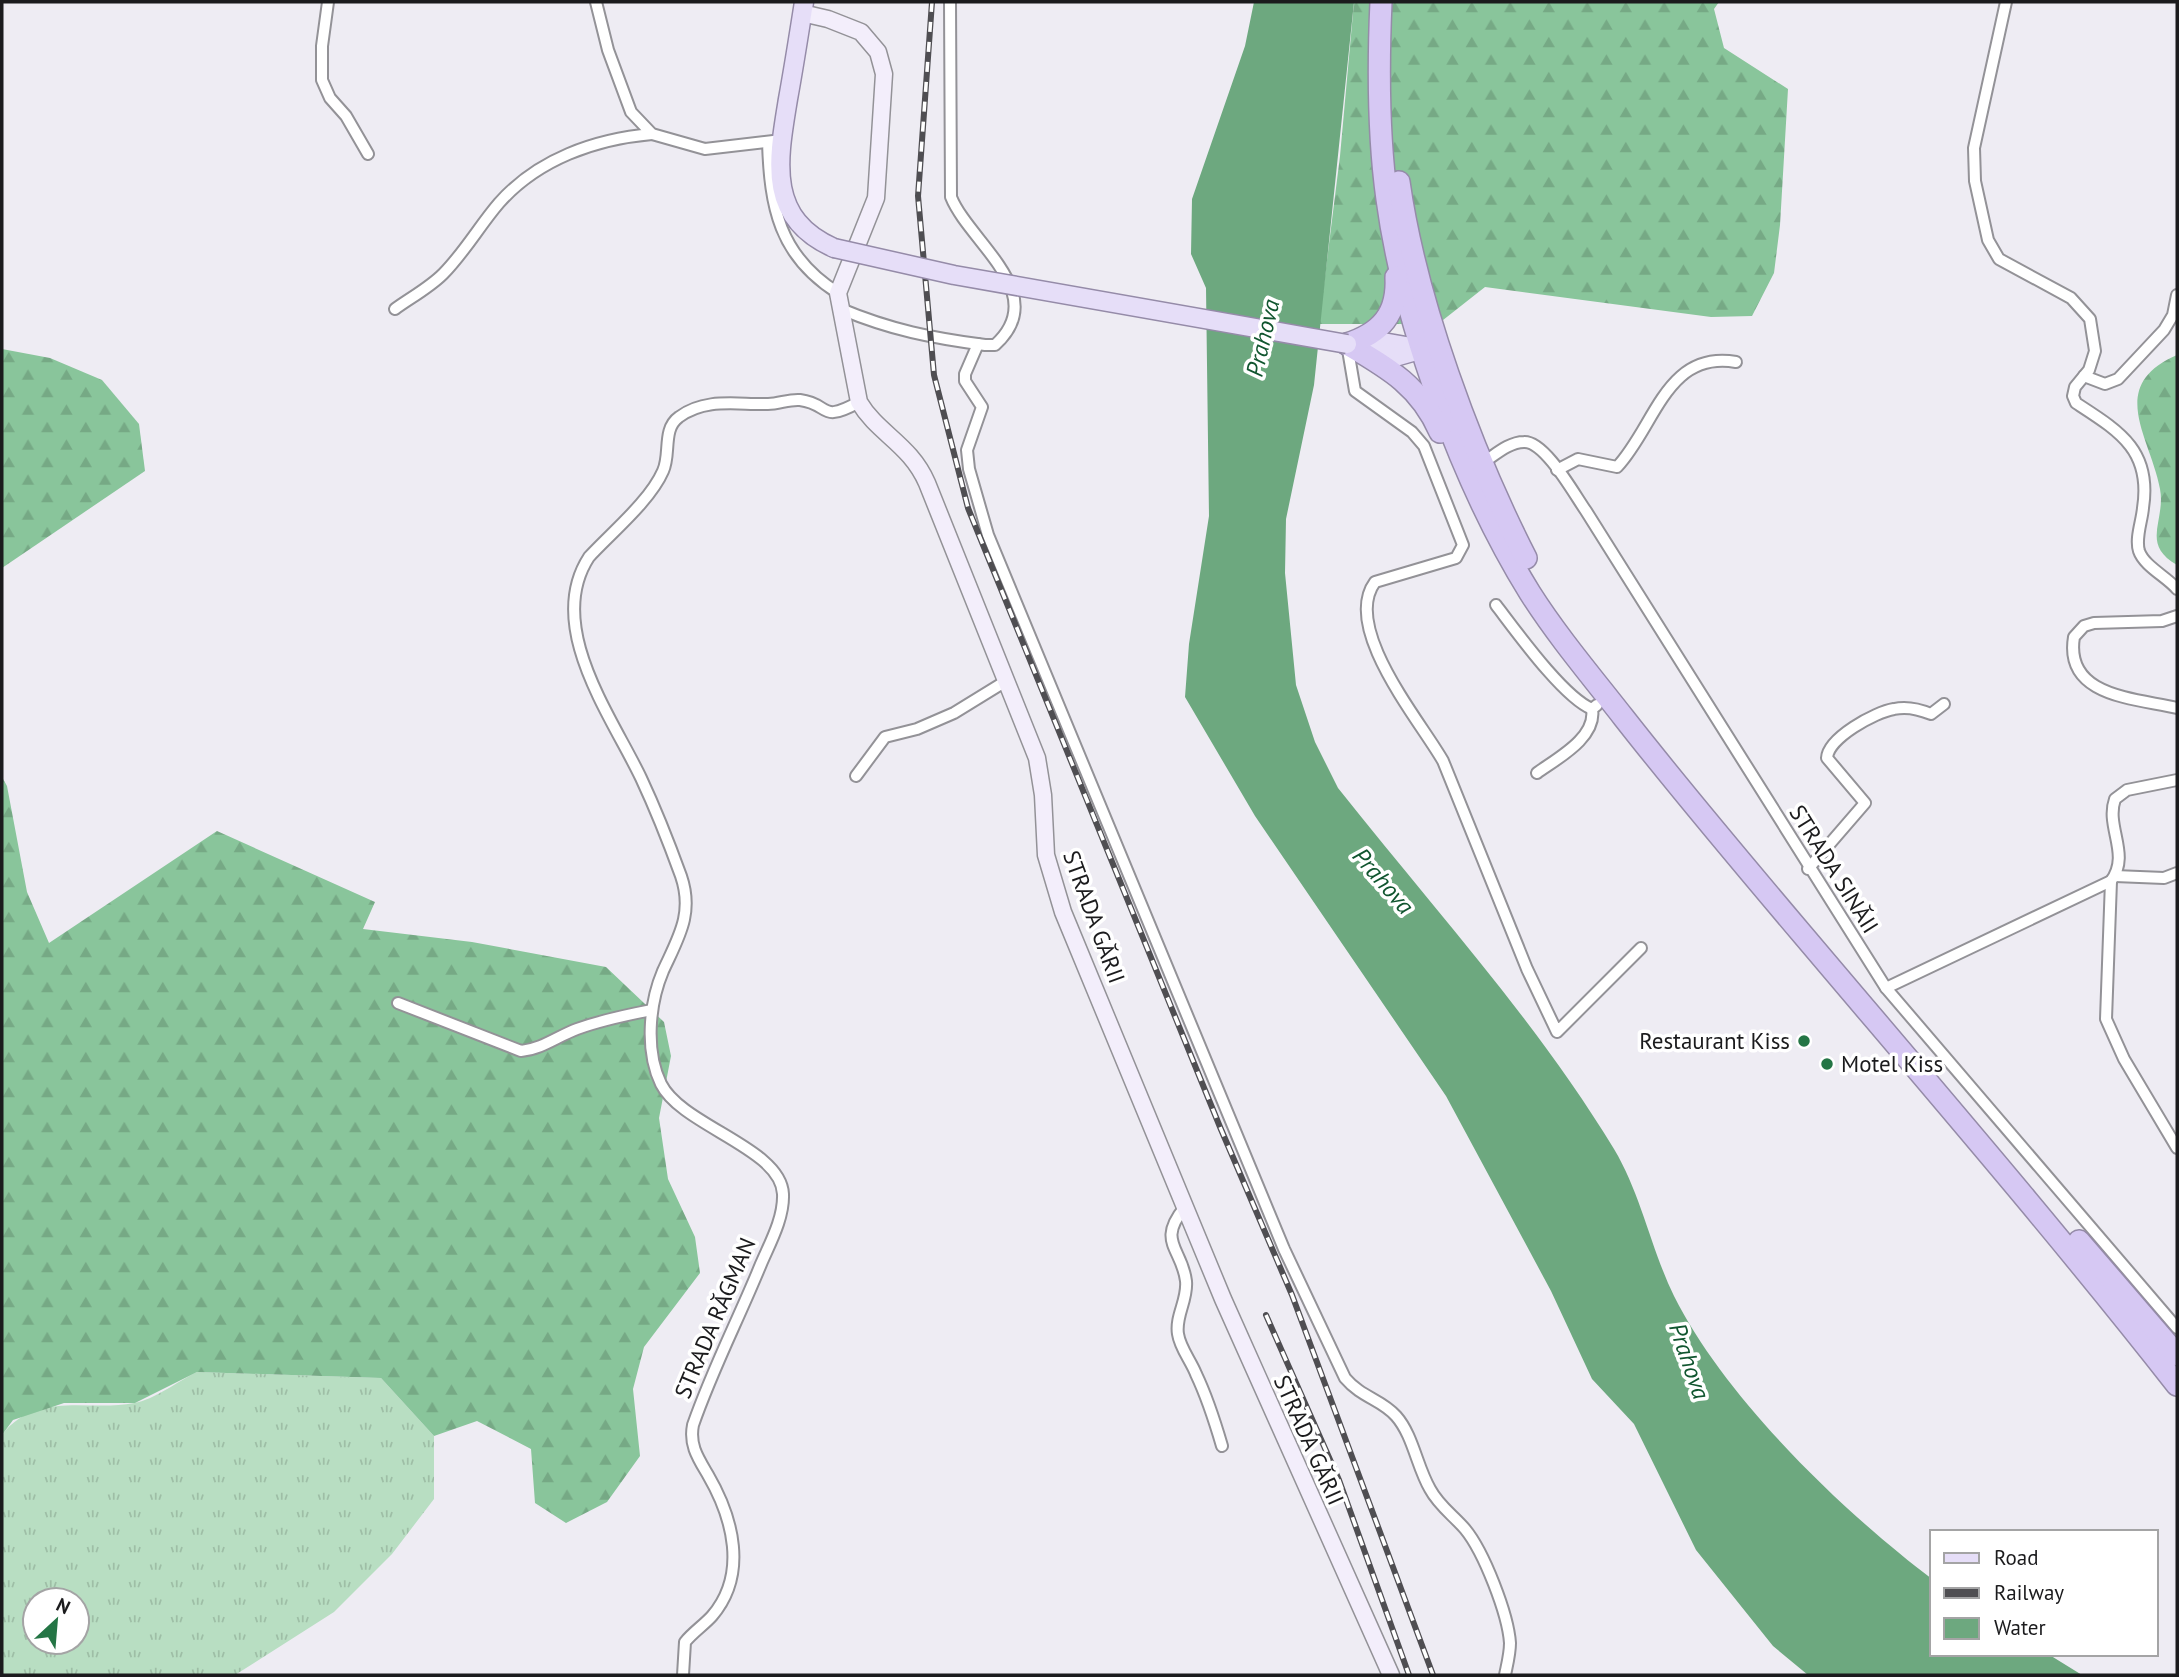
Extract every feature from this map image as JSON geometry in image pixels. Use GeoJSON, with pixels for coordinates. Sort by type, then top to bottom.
{"type":"FeatureCollection","features":[{"type":"Feature","properties":{"kind":"highway"},"geometry":{"type":"LineString","coordinates":[[1348,344],[1372,335],[1394,308],[1397,285],[1380,121],[1381,2]]}},
{"type":"Feature","properties":{"kind":"highway"},"geometry":{"type":"LineString","coordinates":[[1395,2],[1394,112],[1398,174],[1432,347],[1460,452],[1507,552]]}},
{"type":"Feature","properties":{"kind":"highway"},"geometry":{"type":"LineString","coordinates":[[1392,233],[1432,347],[1531,570],[1577,639],[1767,873],[2177,1355]]}},
{"type":"Feature","properties":{"kind":"highway"},"geometry":{"type":"LineString","coordinates":[[1348,344],[1393,370],[1423,401],[1477,512],[1507,552],[1599,703],[1716,832],[2177,1385]]}},
{"type":"Feature","properties":{"kind":"highway"},"geometry":{"type":"LineString","coordinates":[[2138,1335],[2177,1375]]}},
{"type":"Feature","properties":{"kind":"main road"},"geometry":{"type":"LineString","coordinates":[[803,8],[775,141],[785,202],[802,229],[834,248],[954,275],[1348,344],[1395,357],[1412,355],[1432,347]]}},
{"type":"Feature","properties":{"kind":"street"},"geometry":{"type":"LineString","coordinates":[[328,2],[322,46],[322,79],[330,98],[346,116],[368,154]]}},
{"type":"Feature","properties":{"kind":"street"},"geometry":{"type":"LineString","coordinates":[[596,2],[608,50],[631,112],[652,134]]}},
{"type":"Feature","properties":{"kind":"street"},"geometry":{"type":"LineString","coordinates":[[841,309],[880,326],[921,337],[995,345],[1004,338],[1013,313],[1009,279],[965,222],[951,197],[950,2]]}},
{"type":"Feature","properties":{"kind":"street"},"geometry":{"type":"LineString","coordinates":[[2006,2],[1974,148],[1975,181],[1988,240],[1999,259],[2007,265],[2055,288],[2084,309],[2095,334],[2095,351],[2084,376],[2073,392],[2076,403],[2125,437],[2141,465],[2145,491],[2138,538],[2140,554],[2177,589]]}},
{"type":"Feature","properties":{"kind":"street"},"geometry":{"type":"LineString","coordinates":[[803,8],[862,32],[878,52],[884,74],[876,198],[838,293],[859,401]]}},
{"type":"Feature","properties":{"kind":"street"},"geometry":{"type":"LineString","coordinates":[[395,309],[442,275],[501,201],[530,174],[567,154],[614,137],[652,134],[705,149],[775,141],[769,188],[782,231],[806,269],[838,293]]}},
{"type":"Feature","properties":{"kind":"street"},"geometry":{"type":"LineString","coordinates":[[2084,376],[2105,384],[2118,379],[2164,330],[2173,315],[2177,295]]}},
{"type":"Feature","properties":{"kind":"street"},"geometry":{"type":"LineString","coordinates":[[978,344],[965,374],[965,381],[982,407],[967,450],[969,469],[988,535],[1284,1249],[1345,1378],[1356,1392],[1381,1404],[1400,1421],[1431,1491],[1445,1512],[1464,1527],[1475,1543],[1507,1627],[1510,1646],[1505,1675]]}},
{"type":"Feature","properties":{"kind":"street"},"geometry":{"type":"LineString","coordinates":[[1348,344],[1355,391],[1412,432],[1424,446],[1463,545],[1456,558],[1375,582],[1368,602],[1376,651],[1395,690],[1427,732],[1443,761],[1544,1009],[1557,1032],[1641,948]]}},
{"type":"Feature","properties":{"kind":"street"},"geometry":{"type":"LineString","coordinates":[[1557,470],[1578,459],[1617,467],[1684,371],[1721,359],[1736,362]]}},
{"type":"Feature","properties":{"kind":"street","name":"STRADA RĂGMAN"},"geometry":{"type":"LineString","coordinates":[[683,1675],[685,1642],[712,1616],[723,1600],[732,1581],[735,1557],[731,1530],[723,1507],[691,1443],[693,1425],[774,1234],[783,1194],[775,1171],[674,1102],[662,1086],[653,1056],[652,1010],[663,971],[687,917],[686,896],[641,779],[585,669],[577,639],[576,606],[582,569],[663,472],[669,428],[685,413],[704,406],[737,401],[771,404],[801,400],[828,412],[838,412],[859,401]]}},
{"type":"Feature","properties":{"kind":"street","name":"STRADA GĂRII"},"geometry":{"type":"LineString","coordinates":[[859,401],[865,412],[904,446],[921,470],[1037,758],[1043,795],[1046,855],[1063,912],[1185,1207],[1342,1572],[1391,1675]]}},
{"type":"Feature","properties":{"kind":"street","name":"STRADA SINĂII"},"geometry":{"type":"LineString","coordinates":[[1484,462],[1509,446],[1525,442],[1540,448],[1557,470],[1886,988],[2177,1328]]}},
{"type":"Feature","properties":{"kind":"street"},"geometry":{"type":"LineString","coordinates":[[1496,605],[1532,652],[1579,702],[1599,703],[1583,737],[1537,773]]}},
{"type":"Feature","properties":{"kind":"street"},"geometry":{"type":"LineString","coordinates":[[2177,616],[2162,621],[2094,623],[2084,626],[2074,637],[2072,659],[2080,676],[2095,687],[2177,708]]}},
{"type":"Feature","properties":{"kind":"street"},"geometry":{"type":"LineString","coordinates":[[856,776],[885,737],[917,729],[954,713],[1006,681]]}},
{"type":"Feature","properties":{"kind":"street"},"geometry":{"type":"LineString","coordinates":[[1808,869],[1865,803],[1827,758],[1830,748],[1849,730],[1876,713],[1910,708],[1931,714],[1944,704]]}},
{"type":"Feature","properties":{"kind":"street"},"geometry":{"type":"LineString","coordinates":[[2177,780],[2127,790],[2115,799],[2112,817],[2120,861],[2113,878],[2106,1019],[2123,1059],[2177,1148]]}},
{"type":"Feature","properties":{"kind":"street"},"geometry":{"type":"LineString","coordinates":[[1886,988],[2113,878],[2164,878],[2177,873]]}},
{"type":"Feature","properties":{"kind":"street"},"geometry":{"type":"LineString","coordinates":[[398,1003],[521,1051],[533,1050],[574,1030],[612,1018],[652,1010]]}},
{"type":"Feature","properties":{"kind":"street"},"geometry":{"type":"LineString","coordinates":[[1185,1207],[1172,1224],[1171,1233],[1171,1245],[1186,1281],[1186,1296],[1178,1334],[1197,1376],[1222,1446]]}},
{"type":"Feature","properties":{"kind":"green space"},"geometry":{"type":"Polygon","coordinates":[[[1354,2],[1719,2],[1714,9],[1724,48],[1788,89],[1780,225],[1774,273],[1752,316],[1711,317],[1485,287],[1438,324],[1319,324],[1340,156],[1354,2]]]}},
{"type":"Feature","properties":{"kind":"green space"},"geometry":{"type":"Polygon","coordinates":[[[2,349],[50,358],[102,380],[139,424],[145,471],[2,568],[2,349]]]}},
{"type":"Feature","properties":{"kind":"green space"},"geometry":{"type":"Polygon","coordinates":[[[2177,355],[2177,565],[2166,557],[2157,540],[2160,489],[2142,431],[2138,397],[2143,382],[2155,367],[2177,355]]]}},
{"type":"Feature","properties":{"kind":"green space"},"geometry":{"type":"Polygon","coordinates":[[[2,777],[7,786],[27,892],[49,943],[217,831],[375,902],[363,929],[472,942],[606,967],[664,1022],[671,1056],[659,1118],[668,1179],[695,1237],[700,1273],[644,1347],[633,1389],[640,1456],[607,1502],[566,1523],[535,1503],[531,1449],[477,1421],[434,1436],[381,1378],[197,1372],[135,1403],[64,1403],[13,1420],[2,1435],[2,777]]]}},
{"type":"Feature","properties":{"kind":"green space"},"geometry":{"type":"Polygon","coordinates":[[[197,1372],[381,1378],[434,1436],[434,1499],[392,1554],[334,1612],[235,1675],[2,1675],[2,1435],[16,1421],[47,1407],[117,1405],[142,1401],[197,1372]]]}},
{"type":"Feature","properties":{"kind":"water","name":"Prahova"},"geometry":{"type":"Polygon","coordinates":[[[1254,2],[1354,2],[1314,385],[1286,519],[1285,573],[1296,685],[1315,742],[1338,788],[1482,964],[1551,1054],[1583,1101],[1623,1166],[1674,1296],[1696,1335],[1723,1374],[1788,1450],[1824,1486],[1897,1552],[1930,1577],[1930,1656],[2051,1656],[2082,1675],[1808,1675],[1773,1646],[1696,1550],[1634,1424],[1592,1379],[1551,1291],[1446,1096],[1255,816],[1185,697],[1189,644],[1209,516],[1206,288],[1191,254],[1192,199],[1245,46],[1254,2]]]}},
{"type":"Feature","properties":{"kind":"railway"},"geometry":{"type":"LineString","coordinates":[[932,2],[918,196],[934,375],[968,508],[1220,1127],[1292,1295],[1433,1675]]}},
{"type":"Feature","properties":{"kind":"railway"},"geometry":{"type":"LineString","coordinates":[[1266,1315],[1339,1480],[1409,1675]]}},
{"type":"Feature","properties":{"kind":"place","name":"Restaurant Kiss"},"geometry":{"type":"Point","coordinates":[1804,1041]}},
{"type":"Feature","properties":{"kind":"place","name":"Motel Kiss"},"geometry":{"type":"Point","coordinates":[1827,1064]}}]}
